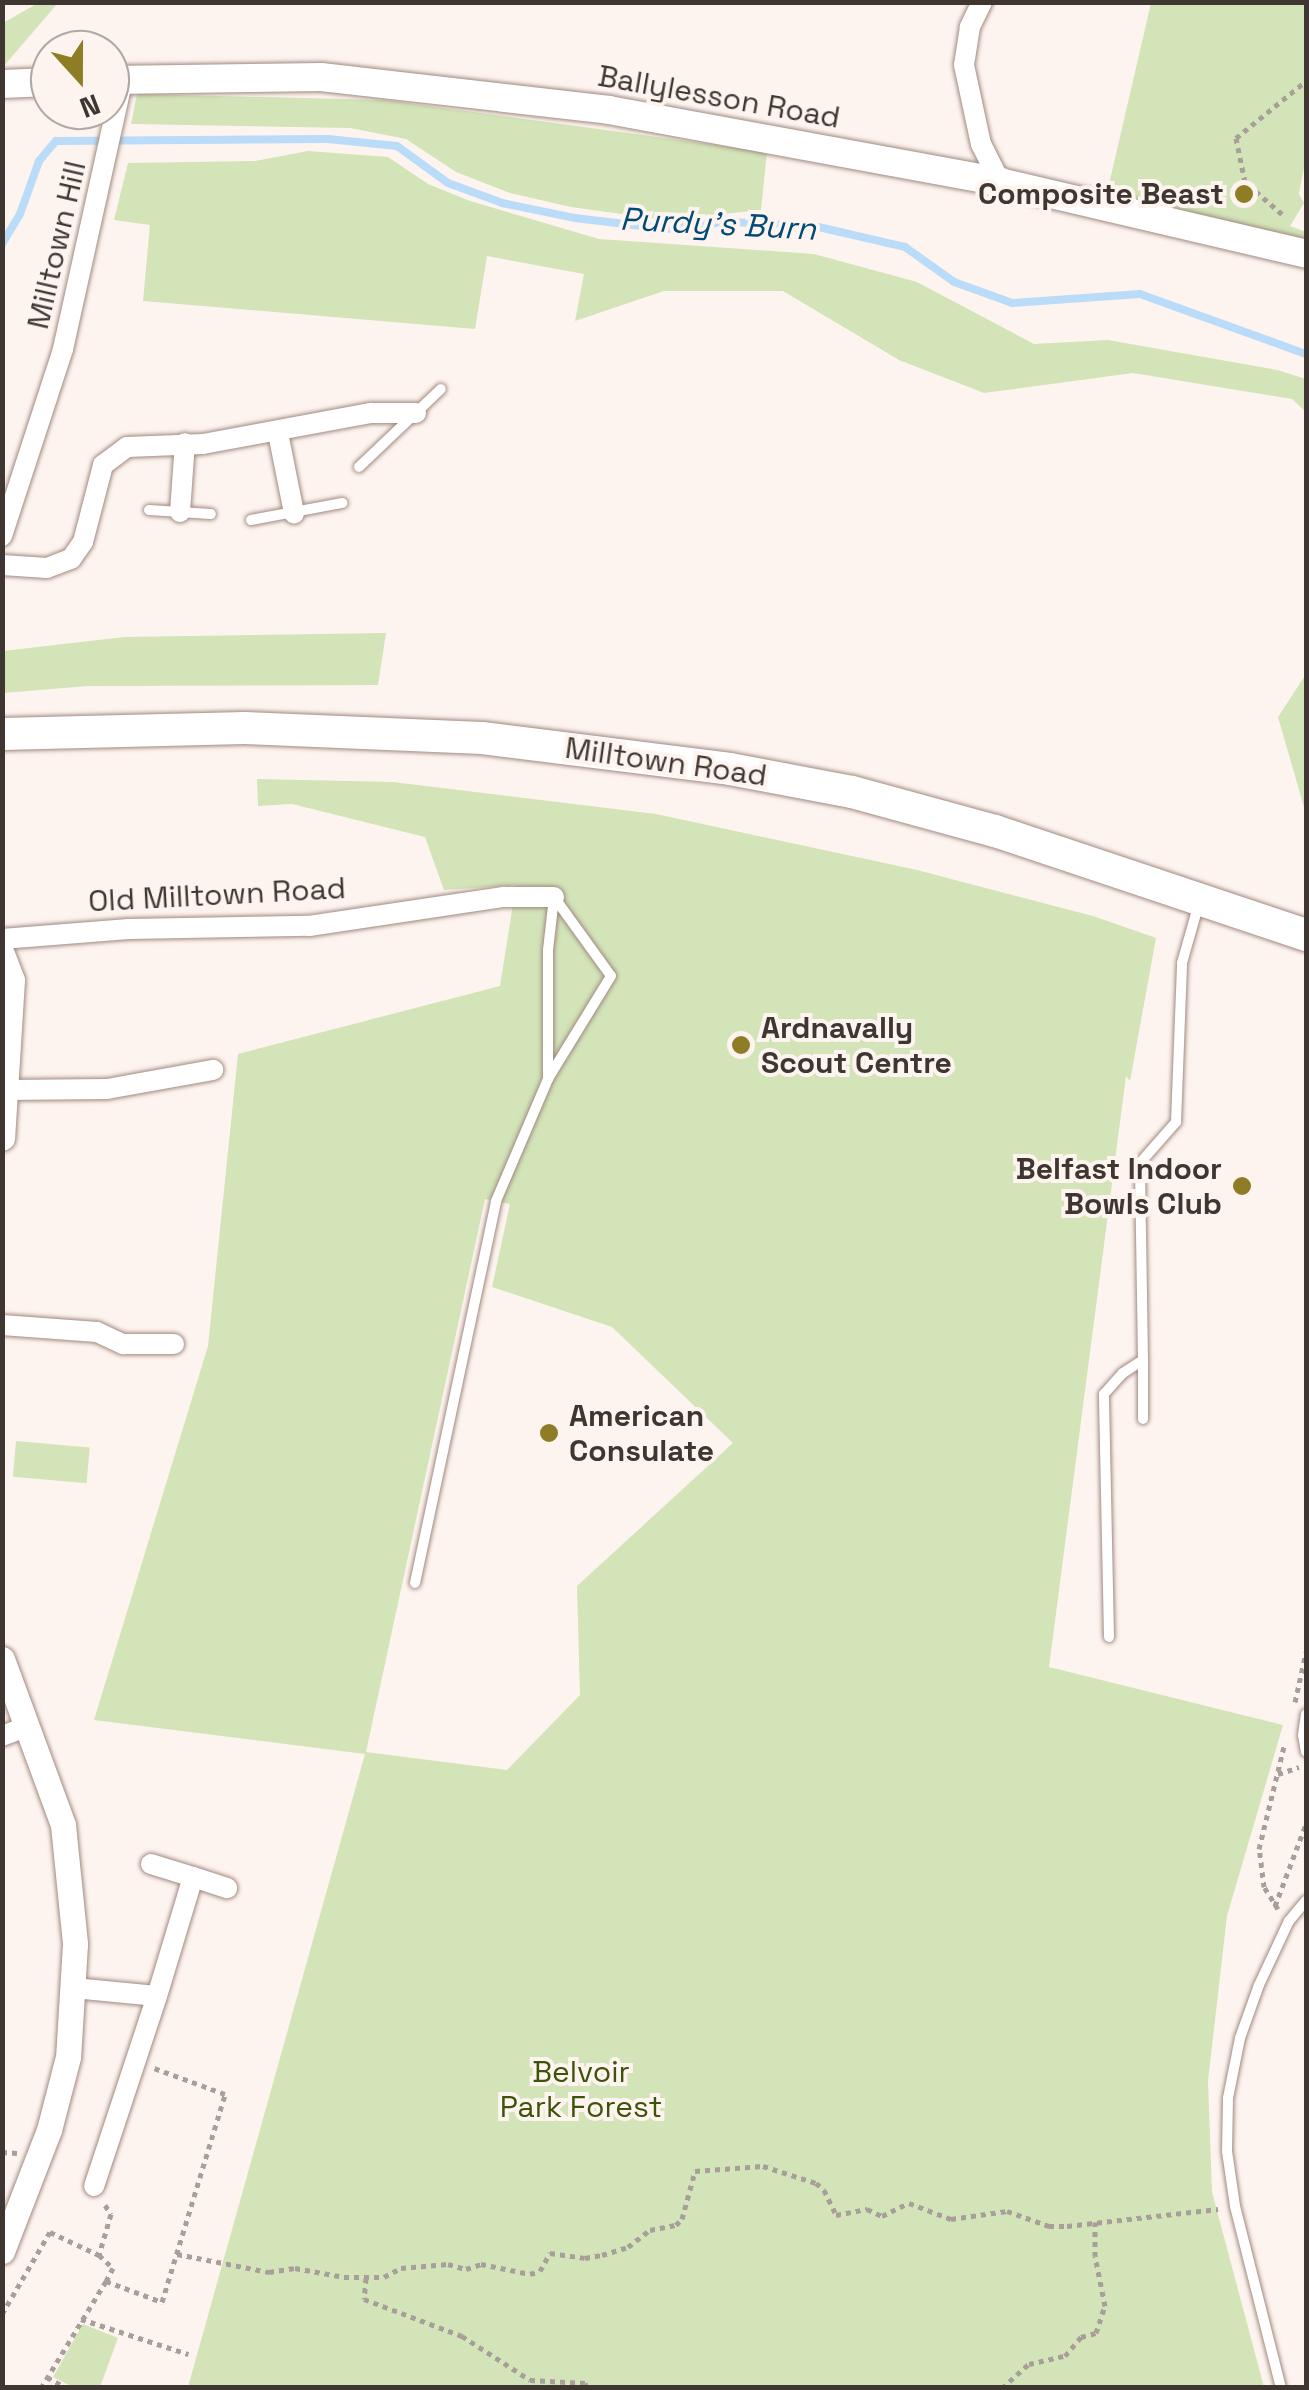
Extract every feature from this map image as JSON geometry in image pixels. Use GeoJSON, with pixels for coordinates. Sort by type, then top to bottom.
{"type":"FeatureCollection","features":[{"type":"Feature","properties":{"kind":"highway","name":"Milltown Road"},"geometry":{"type":"LineString","coordinates":[[3,734],[245,728],[482,738],[610,752],[852,792],[1048,846],[1306,935]]}},
{"type":"Feature","properties":{"kind":"main road","name":"Ballylesson Road"},"geometry":{"type":"LineString","coordinates":[[130,87],[321,77],[608,110],[1000,182],[1306,254]]}},
{"type":"Feature","properties":{"kind":"main road"},"geometry":{"type":"LineString","coordinates":[[2,84],[30,83]]}},
{"type":"Feature","properties":{"kind":"street"},"geometry":{"type":"LineString","coordinates":[[982,2],[970,27],[964,65],[982,144],[1000,182]]}},
{"type":"Feature","properties":{"kind":"street","name":"Milltown Hill"},"geometry":{"type":"LineString","coordinates":[[2,536],[63,349],[108,164],[112,130]]}},
{"type":"Feature","properties":{"kind":"street"},"geometry":{"type":"LineString","coordinates":[[2,564],[60,567],[83,542],[96,483],[114,455],[146,442],[184,443],[278,432],[371,413],[416,413]]}},
{"type":"Feature","properties":{"kind":"street"},"geometry":{"type":"LineString","coordinates":[[278,432],[294,513]]}},
{"type":"Feature","properties":{"kind":"street"},"geometry":{"type":"LineString","coordinates":[[180,512],[184,443]]}},
{"type":"Feature","properties":{"kind":"street","name":"Old Milltown Road"},"geometry":{"type":"LineString","coordinates":[[2,939],[130,929],[309,926],[504,897],[554,897]]}},
{"type":"Feature","properties":{"kind":"street"},"geometry":{"type":"LineString","coordinates":[[2,954],[12,980],[2,1138]]}},
{"type":"Feature","properties":{"kind":"street"},"geometry":{"type":"LineString","coordinates":[[6,1090],[107,1089],[212,1070]]}},
{"type":"Feature","properties":{"kind":"street"},"geometry":{"type":"LineString","coordinates":[[2,1326],[97,1332],[124,1344],[174,1344]]}},
{"type":"Feature","properties":{"kind":"street"},"geometry":{"type":"LineString","coordinates":[[2,1659],[14,1732],[63,1825],[71,1882],[74,1988],[68,2057],[49,2130],[2,2251]]}},
{"type":"Feature","properties":{"kind":"street"},"geometry":{"type":"LineString","coordinates":[[151,1864],[227,1888]]}},
{"type":"Feature","properties":{"kind":"street"},"geometry":{"type":"LineString","coordinates":[[94,2186],[194,1877]]}},
{"type":"Feature","properties":{"kind":"street"},"geometry":{"type":"LineString","coordinates":[[74,1988],[158,1996]]}},
{"type":"Feature","properties":{"kind":"lane"},"geometry":{"type":"LineString","coordinates":[[359,467],[441,389]]}},
{"type":"Feature","properties":{"kind":"lane"},"geometry":{"type":"LineString","coordinates":[[250,520],[342,503]]}},
{"type":"Feature","properties":{"kind":"lane"},"geometry":{"type":"LineString","coordinates":[[149,510],[211,514]]}},
{"type":"Feature","properties":{"kind":"lane"},"geometry":{"type":"LineString","coordinates":[[416,1583],[496,1200],[548,1079],[611,976],[554,897]]}},
{"type":"Feature","properties":{"kind":"lane"},"geometry":{"type":"LineString","coordinates":[[548,1079],[548,950],[554,897]]}},
{"type":"Feature","properties":{"kind":"lane"},"geometry":{"type":"LineString","coordinates":[[1143,1419],[1140,1163],[1176,1122],[1182,962],[1201,898]]}},
{"type":"Feature","properties":{"kind":"lane"},"geometry":{"type":"LineString","coordinates":[[1109,1637],[1104,1394],[1111,1383],[1144,1360]]}},
{"type":"Feature","properties":{"kind":"lane"},"geometry":{"type":"LineString","coordinates":[[1306,1714],[1306,1752]]}},
{"type":"Feature","properties":{"kind":"lane"},"geometry":{"type":"LineString","coordinates":[[1282,2388],[1236,2206],[1228,2152],[1228,2098],[1240,2038],[1259,1984],[1290,1922],[1306,1901]]}},
{"type":"Feature","properties":{"kind":"path"},"geometry":{"type":"LineString","coordinates":[[1282,214],[1245,182],[1236,138],[1248,124],[1306,81]]}},
{"type":"Feature","properties":{"kind":"path"},"geometry":{"type":"LineString","coordinates":[[1294,1705],[1306,1652]]}},
{"type":"Feature","properties":{"kind":"path"},"geometry":{"type":"LineString","coordinates":[[1286,1740],[1259,1849],[1264,1887],[1290,1922]]}},
{"type":"Feature","properties":{"kind":"path"},"geometry":{"type":"LineString","coordinates":[[1278,1774],[1306,1764]]}},
{"type":"Feature","properties":{"kind":"path"},"geometry":{"type":"LineString","coordinates":[[1276,1906],[1306,1824]]}},
{"type":"Feature","properties":{"kind":"path"},"geometry":{"type":"LineString","coordinates":[[106,2281],[162,2302],[225,2094],[136,2061]]}},
{"type":"Feature","properties":{"kind":"path"},"geometry":{"type":"LineString","coordinates":[[177,2254],[269,2272],[294,2268],[366,2276],[448,2264],[466,2269],[480,2264],[530,2274],[540,2271],[550,2253],[585,2258],[628,2248],[650,2230],[676,2225],[682,2219],[695,2171],[704,2170],[781,2168],[824,2190],[836,2215],[867,2208],[882,2216],[909,2203],[923,2205],[951,2220],[1008,2211],[1049,2226],[1236,2206]]}},
{"type":"Feature","properties":{"kind":"path"},"geometry":{"type":"LineString","coordinates":[[94,2186],[111,2214],[99,2254]]}},
{"type":"Feature","properties":{"kind":"path"},"geometry":{"type":"LineString","coordinates":[[1002,2388],[1029,2364],[1065,2356],[1081,2337],[1096,2333],[1105,2306],[1095,2256],[1095,2222]]}},
{"type":"Feature","properties":{"kind":"path"},"geometry":{"type":"LineString","coordinates":[[2,2314],[50,2232],[99,2254],[112,2268],[40,2388]]}},
{"type":"Feature","properties":{"kind":"path"},"geometry":{"type":"LineString","coordinates":[[366,2276],[364,2299],[462,2336],[530,2380],[585,2383],[587,2388]]}},
{"type":"Feature","properties":{"kind":"path"},"geometry":{"type":"LineString","coordinates":[[82,2319],[188,2354]]}},
{"type":"Feature","properties":{"kind":"path"},"geometry":{"type":"LineString","coordinates":[[47,2377],[66,2388]]}},
{"type":"Feature","properties":{"kind":"green space"},"geometry":{"type":"Polygon","coordinates":[[[40,2],[58,3],[35,30],[30,30],[30,36],[3,67],[3,23],[40,2]]]}},
{"type":"Feature","properties":{"kind":"green space"},"geometry":{"type":"Polygon","coordinates":[[[1151,3],[1306,3],[1306,157],[1299,194],[1304,203],[1290,226],[1306,232],[1306,239],[1107,193],[1151,3]]]}},
{"type":"Feature","properties":{"kind":"green space"},"geometry":{"type":"Polygon","coordinates":[[[137,94],[385,100],[767,152],[761,210],[665,220],[571,207],[510,193],[456,172],[406,139],[350,128],[131,124],[137,94]]]}},
{"type":"Feature","properties":{"kind":"green space"},"geometry":{"type":"Polygon","coordinates":[[[308,151],[388,157],[428,184],[470,201],[599,239],[814,254],[917,282],[1034,344],[1108,340],[1277,370],[1306,379],[1306,412],[1292,399],[1133,373],[984,393],[899,360],[783,291],[664,291],[575,321],[584,274],[487,256],[475,329],[143,301],[150,225],[114,220],[128,163],[255,161],[308,151]]]}},
{"type":"Feature","properties":{"kind":"green space"},"geometry":{"type":"Polygon","coordinates":[[[386,633],[378,685],[88,686],[3,693],[3,651],[124,637],[386,633]]]}},
{"type":"Feature","properties":{"kind":"green space"},"geometry":{"type":"Polygon","coordinates":[[[1306,674],[1306,814],[1278,717],[1306,674]]]}},
{"type":"Feature","properties":{"kind":"green space","name":"Belvoir Park Forest"},"geometry":{"type":"Polygon","coordinates":[[[257,779],[393,782],[656,814],[917,870],[1093,916],[1156,938],[1130,1081],[1126,1076],[1049,1667],[1283,1725],[1227,1916],[1208,2081],[1212,2192],[1264,2387],[188,2387],[365,1754],[94,1720],[208,1346],[238,1054],[500,986],[516,885],[444,890],[425,837],[292,804],[258,806],[257,779]],[[485,1199],[366,1752],[507,1770],[580,1695],[577,1586],[733,1443],[612,1327],[492,1287],[510,1204],[485,1199]]]}},
{"type":"Feature","properties":{"kind":"green space"},"geometry":{"type":"Polygon","coordinates":[[[16,1441],[90,1447],[87,1483],[13,1477],[16,1441]]]}},
{"type":"Feature","properties":{"kind":"green space"},"geometry":{"type":"Polygon","coordinates":[[[83,2324],[118,2338],[100,2387],[73,2387],[53,2377],[83,2324]]]}},
{"type":"Feature","properties":{"kind":"waterway","name":"Purdy's Burn"},"geometry":{"type":"LineString","coordinates":[[2,244],[20,214],[39,161],[56,141],[328,139],[397,146],[448,183],[502,203],[575,218],[666,229],[726,222],[810,225],[905,247],[954,282],[1012,303],[1140,294],[1306,354]]}},
{"type":"Feature","properties":{"kind":"place","name":"Composite Beast"},"geometry":{"type":"Point","coordinates":[1244,194]}},
{"type":"Feature","properties":{"kind":"place","name":"Ardnavally Scout Centre"},"geometry":{"type":"Point","coordinates":[741,1045]}},
{"type":"Feature","properties":{"kind":"place","name":"Belfast Indoor Bowls Club"},"geometry":{"type":"Point","coordinates":[1242,1186]}},
{"type":"Feature","properties":{"kind":"place","name":"American Consulate"},"geometry":{"type":"Point","coordinates":[549,1433]}}]}
